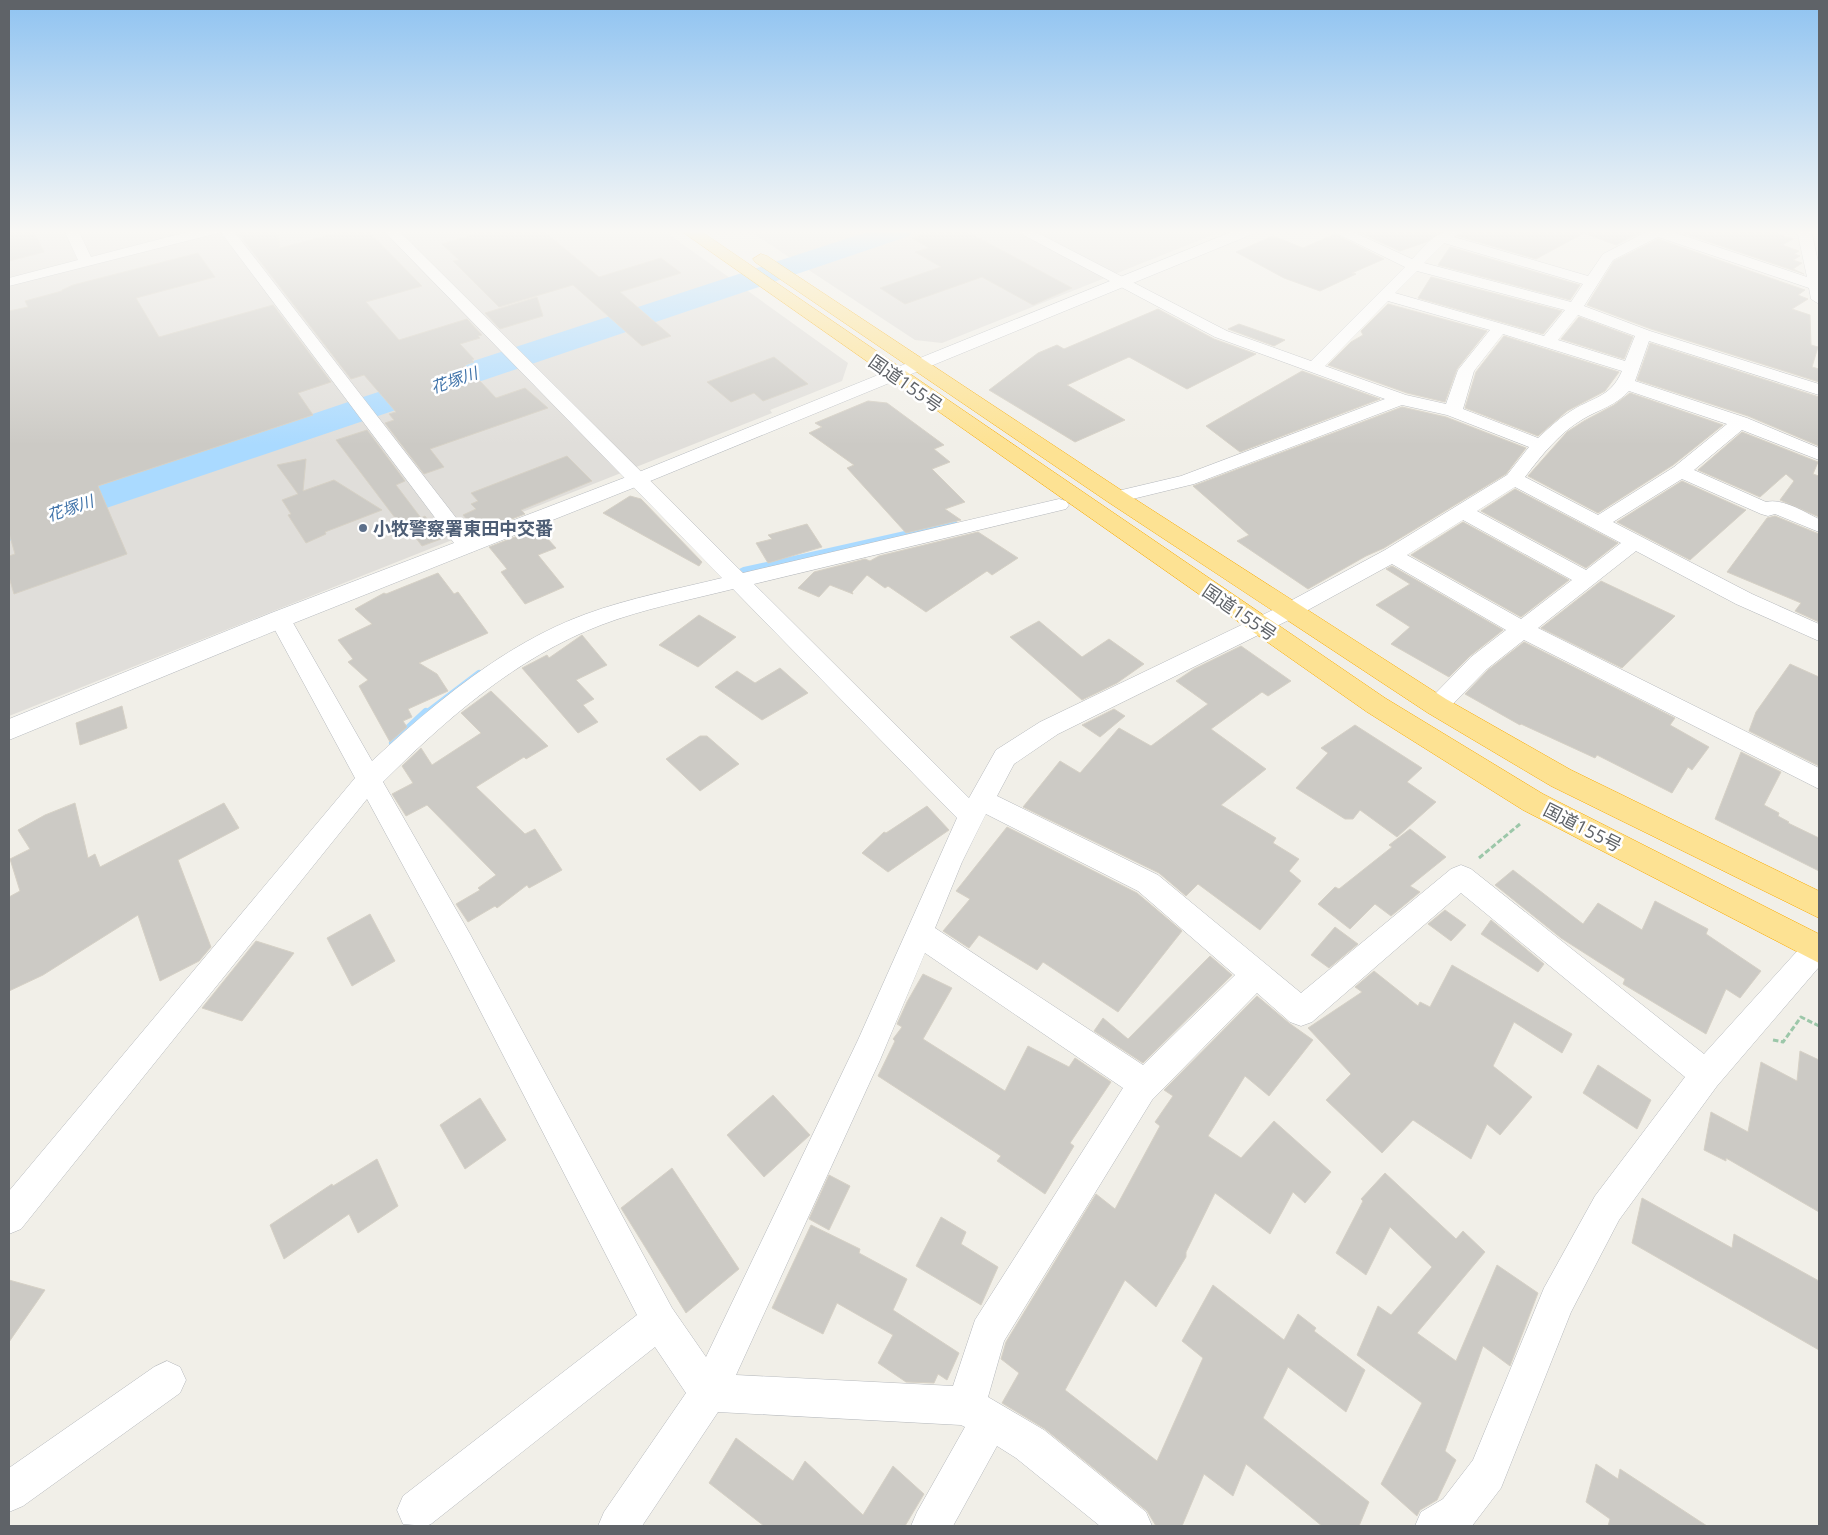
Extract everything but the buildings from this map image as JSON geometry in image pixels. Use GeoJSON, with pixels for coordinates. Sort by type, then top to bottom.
{"type":"FeatureCollection","features":[{"type":"Feature","properties":{"kind":"highway","name":"国道155号"},"geometry":{"type":"LineString","coordinates":[[790,302],[1376,705],[1533,802],[1819,948]]}},
{"type":"Feature","properties":{"kind":"highway","name":"国道155号"},"geometry":{"type":"LineString","coordinates":[[825,302],[1116,497],[1437,706],[1561,778],[1819,905]]}},
{"type":"Feature","properties":{"kind":"street"},"geometry":{"type":"LineString","coordinates":[[281,302],[468,546]]}},
{"type":"Feature","properties":{"kind":"street"},"geometry":{"type":"LineString","coordinates":[[460,302],[735,580],[976,808],[1148,883],[1300,1012],[1462,877],[1706,1075]]}},
{"type":"Feature","properties":{"kind":"street"},"geometry":{"type":"LineString","coordinates":[[9,730],[280,619],[636,480],[1073,302]]}},
{"type":"Feature","properties":{"kind":"street"},"geometry":{"type":"LineString","coordinates":[[1159,302],[1222,334],[1401,399],[1454,411],[1540,445]]}},
{"type":"Feature","properties":{"kind":"street"},"geometry":{"type":"LineString","coordinates":[[1314,367],[1378,302]]}},
{"type":"Feature","properties":{"kind":"street"},"geometry":{"type":"LineString","coordinates":[[1407,302],[1548,342],[1702,408],[1819,454]]}},
{"type":"Feature","properties":{"kind":"street"},"geometry":{"type":"LineString","coordinates":[[1551,302],[1575,308],[1644,334],[1819,390]]}},
{"type":"Feature","properties":{"kind":"street"},"geometry":{"type":"LineString","coordinates":[[1548,342],[1579,302]]}},
{"type":"Feature","properties":{"kind":"street"},"geometry":{"type":"LineString","coordinates":[[1454,411],[1466,370],[1500,328]]}},
{"type":"Feature","properties":{"kind":"street"},"geometry":{"type":"LineString","coordinates":[[618,1526],[709,1393],[868,1050],[976,808],[1005,757],[1049,728],[1289,610],[1392,555],[1514,479],[1540,445],[1575,416],[1616,395],[1628,376],[1644,334]]}},
{"type":"Feature","properties":{"kind":"street"},"geometry":{"type":"LineString","coordinates":[[1116,497],[1187,480],[1401,399]]}},
{"type":"Feature","properties":{"kind":"street"},"geometry":{"type":"LineString","coordinates":[[1598,524],[1681,471],[1741,422]]}},
{"type":"Feature","properties":{"kind":"street"},"geometry":{"type":"LineString","coordinates":[[1681,471],[1768,510],[1774,506],[1819,526]]}},
{"type":"Feature","properties":{"kind":"street"},"geometry":{"type":"LineString","coordinates":[[1514,479],[1744,599],[1819,633]]}},
{"type":"Feature","properties":{"kind":"street"},"geometry":{"type":"LineString","coordinates":[[9,1217],[355,794],[414,736],[492,675],[547,641],[580,625],[603,617],[735,580],[1059,505]]}},
{"type":"Feature","properties":{"kind":"street"},"geometry":{"type":"LineString","coordinates":[[1462,511],[1587,579]]}},
{"type":"Feature","properties":{"kind":"street"},"geometry":{"type":"LineString","coordinates":[[1437,706],[1479,664],[1521,629],[1634,543]]}},
{"type":"Feature","properties":{"kind":"street"},"geometry":{"type":"LineString","coordinates":[[1392,555],[1521,629],[1819,779]]}},
{"type":"Feature","properties":{"kind":"street"},"geometry":{"type":"LineString","coordinates":[[280,619],[460,943],[659,1321],[709,1393]]}},
{"type":"Feature","properties":{"kind":"street"},"geometry":{"type":"LineString","coordinates":[[919,933],[1146,1084]]}},
{"type":"Feature","properties":{"kind":"street"},"geometry":{"type":"LineString","coordinates":[[1435,1526],[1457,1513],[1487,1474],[1557,1301],[1607,1208],[1706,1075],[1819,948]]}},
{"type":"Feature","properties":{"kind":"street"},"geometry":{"type":"LineString","coordinates":[[931,1526],[978,1413],[988,1333],[1141,1089],[1256,974]]}},
{"type":"Feature","properties":{"kind":"street"},"geometry":{"type":"LineString","coordinates":[[417,1510],[659,1321]]}},
{"type":"Feature","properties":{"kind":"street"},"geometry":{"type":"LineString","coordinates":[[9,1492],[167,1380]]}},
{"type":"Feature","properties":{"kind":"street"},"geometry":{"type":"LineString","coordinates":[[709,1393],[978,1413],[1030,1444],[1132,1526]]}},
{"type":"Feature","properties":{"kind":"path"},"geometry":{"type":"LineString","coordinates":[[1462,877],[1479,858],[1513,832],[1525,818]]}},
{"type":"Feature","properties":{"kind":"shaded area"},"geometry":{"type":"Polygon","coordinates":[[[9,302],[763,302],[848,363],[842,381],[770,410],[772,413],[9,716],[9,302]]]}},
{"type":"Feature","properties":{"kind":"shaded area"},"geometry":{"type":"Polygon","coordinates":[[[857,302],[1046,302],[942,343],[915,340],[857,302]]]}},
{"type":"Feature","properties":{"kind":"waterway","name":"花塚川"},"geometry":{"type":"LineString","coordinates":[[9,529],[372,405],[684,302]]}},
{"type":"Feature","properties":{"kind":"waterway"},"geometry":{"type":"LineString","coordinates":[[732,576],[744,570],[954,523]]}},
{"type":"Feature","properties":{"kind":"waterway"},"geometry":{"type":"LineString","coordinates":[[425,714],[479,673]]}},
{"type":"Feature","properties":{"kind":"waterway"},"geometry":{"type":"LineString","coordinates":[[393,743],[426,712]]}},
{"type":"Feature","properties":{"kind":"place","name":"小牧警察署東田中交番"},"geometry":{"type":"Point","coordinates":[363,528]}}]}
